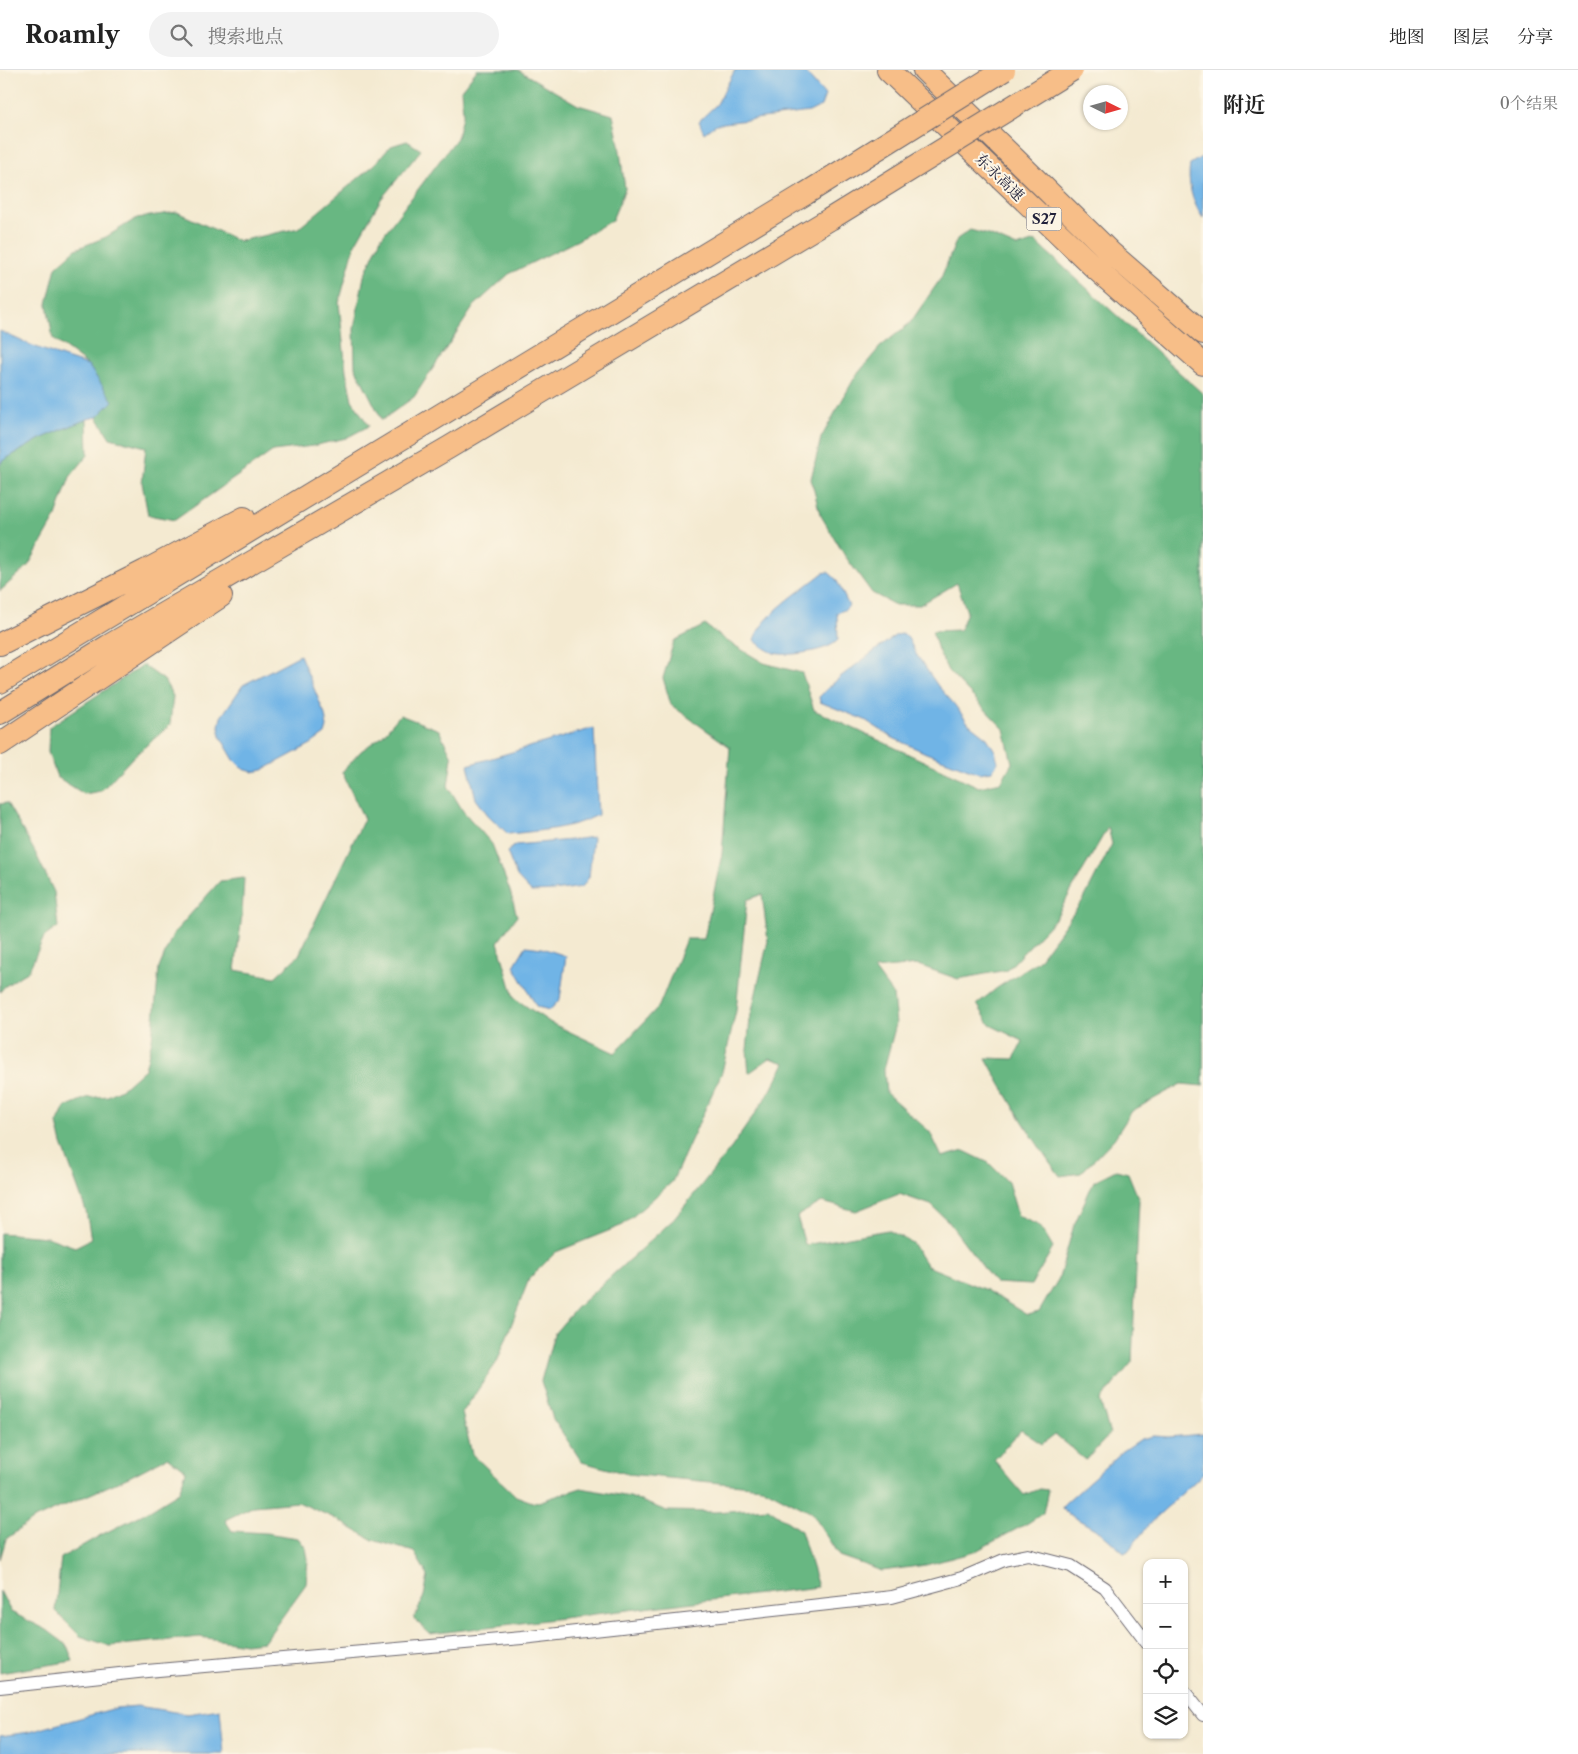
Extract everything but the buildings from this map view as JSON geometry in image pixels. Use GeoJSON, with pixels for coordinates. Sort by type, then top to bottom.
{"type":"FeatureCollection","features":[{"type":"Feature","properties":{"kind":"highway","name":"东永高速"},"geometry":{"type":"LineString","coordinates":[[888,70],[1096,269],[1203,364]]}},
{"type":"Feature","properties":{"kind":"highway","name":"东永高速"},"geometry":{"type":"LineString","coordinates":[[924,70],[1111,254],[1203,333]]}},
{"type":"Feature","properties":{"kind":"highway"},"geometry":{"type":"LineString","coordinates":[[0,682],[805,194],[1004,70]]}},
{"type":"Feature","properties":{"kind":"highway"},"geometry":{"type":"LineString","coordinates":[[0,713],[108,646],[448,448],[830,219],[1072,70]]}},
{"type":"Feature","properties":{"kind":"highway"},"geometry":{"type":"LineString","coordinates":[[0,644],[145,571],[466,400]]}},
{"type":"Feature","properties":{"kind":"highway"},"geometry":{"type":"LineString","coordinates":[[0,744],[130,656],[448,448]]}},
{"type":"Feature","properties":{"kind":"street"},"geometry":{"type":"LineString","coordinates":[[0,1687],[147,1671],[522,1638],[892,1597],[962,1578],[1004,1560],[1028,1555],[1071,1566],[1105,1588],[1143,1638]]}},
{"type":"Feature","properties":{"kind":"street"},"geometry":{"type":"LineString","coordinates":[[1186,1694],[1203,1715]]}},
{"type":"Feature","properties":{"kind":"green space"},"geometry":{"type":"Polygon","coordinates":[[[477,70],[518,70],[578,105],[613,115],[625,189],[612,220],[578,240],[509,274],[474,306],[414,397],[382,420],[355,367],[354,329],[364,276],[381,238],[457,138],[463,112],[461,90],[477,70]]]}},
{"type":"Feature","properties":{"kind":"green space"},"geometry":{"type":"Polygon","coordinates":[[[407,141],[421,150],[381,199],[355,244],[339,303],[346,371],[352,400],[369,426],[346,438],[313,446],[273,451],[175,520],[148,515],[142,483],[146,447],[110,438],[97,417],[112,401],[88,365],[53,339],[47,304],[56,267],[76,249],[106,237],[137,218],[177,212],[239,241],[299,228],[374,165],[391,146],[407,141]]]}},
{"type":"Feature","properties":{"kind":"green space"},"geometry":{"type":"Polygon","coordinates":[[[970,230],[989,235],[1017,247],[1035,241],[1203,394],[1203,1086],[1181,1084],[1132,1111],[1114,1139],[1081,1173],[1060,1176],[1021,1119],[986,1058],[1014,1059],[1023,1041],[990,1025],[977,1004],[997,988],[1038,961],[1084,899],[1112,844],[1108,827],[1055,919],[1007,970],[958,979],[918,965],[874,969],[893,995],[896,1024],[884,1069],[886,1093],[930,1132],[942,1157],[964,1151],[989,1163],[1008,1182],[1018,1216],[1040,1226],[1053,1248],[1031,1285],[995,1283],[948,1221],[931,1205],[899,1194],[856,1211],[822,1202],[797,1216],[805,1245],[888,1230],[912,1243],[927,1266],[986,1290],[1027,1315],[1039,1312],[1059,1278],[1074,1225],[1094,1181],[1116,1170],[1128,1173],[1139,1200],[1132,1362],[1100,1401],[1110,1434],[1086,1460],[1055,1434],[1042,1444],[1021,1430],[994,1460],[1024,1495],[1039,1489],[1048,1490],[1043,1513],[974,1552],[926,1565],[882,1571],[839,1556],[812,1513],[762,1487],[628,1474],[582,1462],[553,1419],[541,1381],[554,1334],[577,1307],[674,1219],[732,1147],[771,1090],[785,1063],[770,1058],[749,1073],[747,1050],[750,1019],[768,941],[762,894],[747,900],[736,1011],[722,1072],[672,1182],[623,1225],[556,1252],[529,1279],[497,1362],[462,1413],[472,1454],[516,1496],[535,1503],[581,1488],[630,1497],[667,1511],[715,1512],[768,1508],[801,1531],[818,1587],[430,1634],[414,1619],[424,1596],[428,1576],[414,1552],[373,1540],[332,1517],[298,1502],[254,1506],[225,1520],[232,1531],[266,1533],[298,1538],[306,1548],[308,1559],[306,1584],[264,1642],[245,1644],[200,1637],[110,1646],[80,1636],[55,1611],[61,1558],[145,1513],[179,1492],[186,1471],[168,1457],[129,1477],[32,1520],[6,1539],[0,1559],[0,1233],[47,1237],[75,1247],[91,1239],[86,1211],[62,1144],[57,1124],[65,1107],[86,1098],[108,1096],[126,1086],[145,1069],[152,1040],[159,968],[173,934],[220,881],[244,878],[242,915],[235,970],[275,977],[299,955],[364,819],[342,772],[361,751],[382,736],[400,715],[439,730],[452,757],[448,786],[463,811],[492,844],[510,891],[517,916],[498,942],[514,998],[551,1023],[615,1053],[659,1006],[686,939],[704,939],[722,854],[730,747],[671,705],[663,678],[674,641],[705,625],[727,641],[764,663],[802,673],[814,710],[979,787],[1001,782],[1012,763],[1004,729],[948,671],[932,631],[960,630],[967,612],[957,583],[920,605],[895,605],[872,593],[845,556],[820,514],[811,479],[821,438],[855,377],[880,347],[910,323],[941,278],[957,239],[970,230]]]}},
{"type":"Feature","properties":{"kind":"green space"},"geometry":{"type":"Polygon","coordinates":[[[87,419],[88,455],[70,477],[55,519],[28,566],[0,591],[0,465],[2,461],[40,439],[87,419]]]}},
{"type":"Feature","properties":{"kind":"green space"},"geometry":{"type":"Polygon","coordinates":[[[143,665],[164,680],[173,696],[170,725],[132,758],[101,791],[84,794],[57,777],[48,752],[49,727],[143,665]]]}},
{"type":"Feature","properties":{"kind":"green space"},"geometry":{"type":"Polygon","coordinates":[[[7,803],[35,852],[54,892],[58,927],[44,937],[29,970],[4,987],[0,992],[0,804],[7,803]]]}},
{"type":"Feature","properties":{"kind":"green space"},"geometry":{"type":"Polygon","coordinates":[[[0,1591],[11,1612],[47,1630],[67,1645],[73,1661],[0,1673],[0,1591]]]}},
{"type":"Feature","properties":{"kind":"water"},"geometry":{"type":"Polygon","coordinates":[[[735,70],[803,70],[825,95],[821,106],[809,112],[716,124],[704,133],[699,121],[717,104],[735,70]]]}},
{"type":"Feature","properties":{"kind":"water"},"geometry":{"type":"Polygon","coordinates":[[[1203,156],[1203,218],[1193,199],[1189,179],[1190,164],[1203,156]]]}},
{"type":"Feature","properties":{"kind":"water"},"geometry":{"type":"Polygon","coordinates":[[[0,331],[43,350],[88,365],[113,401],[97,417],[87,419],[40,439],[2,461],[0,465],[0,331]]]}},
{"type":"Feature","properties":{"kind":"water"},"geometry":{"type":"Polygon","coordinates":[[[828,572],[836,579],[849,606],[837,613],[838,640],[817,650],[780,654],[766,649],[754,640],[765,621],[774,612],[823,573],[828,572]]]}},
{"type":"Feature","properties":{"kind":"water"},"geometry":{"type":"Polygon","coordinates":[[[902,634],[907,636],[916,654],[938,686],[969,724],[987,738],[995,751],[998,762],[992,771],[979,773],[926,753],[893,738],[865,720],[820,702],[819,697],[840,677],[896,635],[902,634]]]}},
{"type":"Feature","properties":{"kind":"water"},"geometry":{"type":"Polygon","coordinates":[[[300,655],[325,715],[327,727],[325,734],[311,744],[263,770],[253,772],[243,769],[234,760],[220,736],[219,726],[221,717],[243,685],[300,655]]]}},
{"type":"Feature","properties":{"kind":"water"},"geometry":{"type":"Polygon","coordinates":[[[594,728],[598,815],[566,826],[508,834],[488,815],[476,799],[468,765],[594,728]]]}},
{"type":"Feature","properties":{"kind":"water"},"geometry":{"type":"Polygon","coordinates":[[[593,837],[589,877],[582,887],[531,892],[517,877],[507,852],[515,845],[593,837]]]}},
{"type":"Feature","properties":{"kind":"water"},"geometry":{"type":"Polygon","coordinates":[[[526,946],[542,948],[566,956],[560,999],[550,1010],[537,1007],[514,966],[526,946]]]}},
{"type":"Feature","properties":{"kind":"water"},"geometry":{"type":"Polygon","coordinates":[[[1203,1434],[1203,1474],[1151,1522],[1128,1551],[1124,1553],[1100,1532],[1065,1512],[1062,1508],[1065,1503],[1123,1451],[1141,1439],[1154,1436],[1169,1437],[1203,1434]]]}},
{"type":"Feature","properties":{"kind":"water"},"geometry":{"type":"Polygon","coordinates":[[[137,1706],[187,1714],[220,1709],[224,1754],[0,1754],[0,1736],[30,1732],[116,1708],[137,1706]]]}}]}
